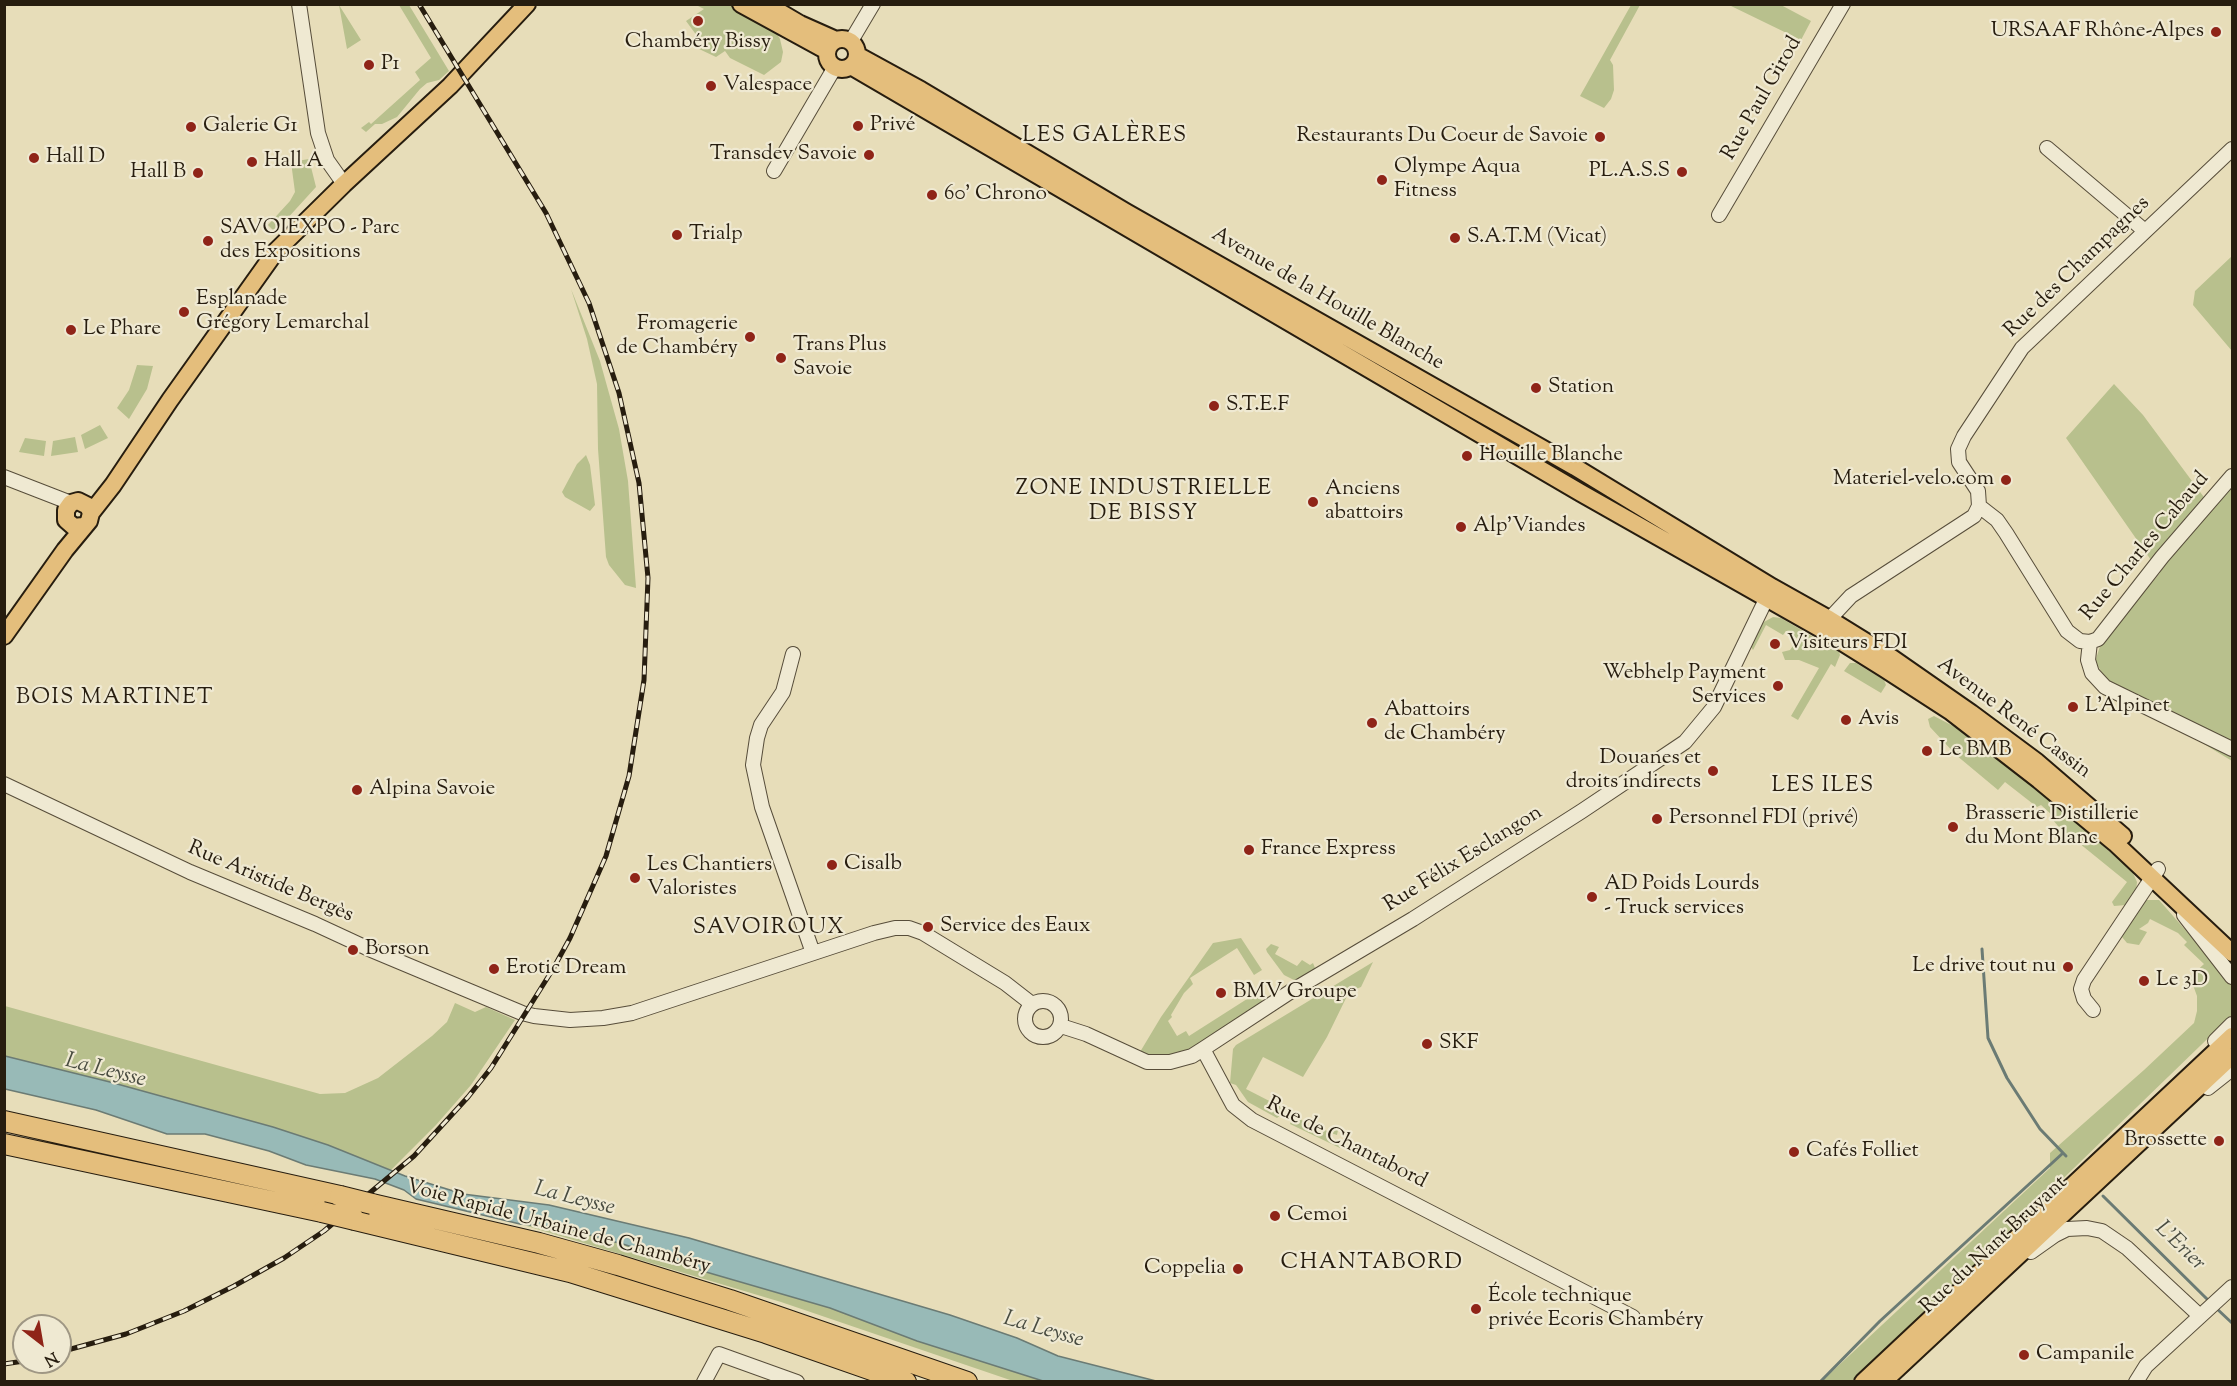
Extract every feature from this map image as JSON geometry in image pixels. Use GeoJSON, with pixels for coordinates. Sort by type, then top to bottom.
{"type":"FeatureCollection","features":[{"type":"Feature","properties":{"kind":"highway","name":"Voie Rapide Urbaine de Chambéry"},"geometry":{"type":"LineString","coordinates":[[4,1121],[340,1196],[618,1264],[967,1382]]}},
{"type":"Feature","properties":{"kind":"highway","name":"Voie Rapide Urbaine de Chambéry"},"geometry":{"type":"LineString","coordinates":[[4,1144],[322,1212],[570,1272],[766,1333],[906,1382]]}},
{"type":"Feature","properties":{"kind":"main road"},"geometry":{"type":"LineString","coordinates":[[4,636],[65,550],[64,541],[76,513],[113,485],[264,266],[344,184],[450,86],[526,4]]}},
{"type":"Feature","properties":{"kind":"main road","name":"Avenue de la Houille Blanche"},"geometry":{"type":"LineString","coordinates":[[741,4],[843,53]]}},
{"type":"Feature","properties":{"kind":"main road","name":"Avenue de la Houille Blanche"},"geometry":{"type":"LineString","coordinates":[[766,4],[843,53],[1562,483],[1769,592]]}},
{"type":"Feature","properties":{"kind":"main road","name":"Avenue René Cassin"},"geometry":{"type":"LineString","coordinates":[[1769,592],[1892,658],[2037,762],[2083,800],[2155,873],[2232,939]]}},
{"type":"Feature","properties":{"kind":"main road","name":"Avenue René Cassin"},"geometry":{"type":"LineString","coordinates":[[2155,873],[2177,902],[2232,953]]}},
{"type":"Feature","properties":{"kind":"main road","name":"Rue du Nant Bruyant"},"geometry":{"type":"LineString","coordinates":[[1863,1382],[2232,1036]]}},
{"type":"Feature","properties":{"kind":"main road","name":"Rue du Nant Bruyant"},"geometry":{"type":"LineString","coordinates":[[1883,1382],[2232,1056]]}},
{"type":"Feature","properties":{"kind":"street"},"geometry":{"type":"LineString","coordinates":[[298,4],[318,133],[327,160],[344,184]]}},
{"type":"Feature","properties":{"kind":"street"},"geometry":{"type":"LineString","coordinates":[[774,171],[873,4]]}},
{"type":"Feature","properties":{"kind":"street","name":"Rue Paul Girod"},"geometry":{"type":"LineString","coordinates":[[1719,215],[1843,4]]}},
{"type":"Feature","properties":{"kind":"street"},"geometry":{"type":"LineString","coordinates":[[2047,148],[2145,231]]}},
{"type":"Feature","properties":{"kind":"street","name":"Rue des Champagnes"},"geometry":{"type":"LineString","coordinates":[[1979,506],[1978,491],[1957,455],[1964,436],[2022,348],[2232,149]]}},
{"type":"Feature","properties":{"kind":"street","name":"Rue Charles Cabaud"},"geometry":{"type":"LineString","coordinates":[[1979,506],[2002,526],[2067,632],[2080,641],[2090,642],[2098,639],[2162,557],[2232,476]]}},
{"type":"Feature","properties":{"kind":"street"},"geometry":{"type":"LineString","coordinates":[[4,477],[76,513]]}},
{"type":"Feature","properties":{"kind":"street"},"geometry":{"type":"LineString","coordinates":[[1825,624],[1851,596],[1974,516],[1979,506]]}},
{"type":"Feature","properties":{"kind":"street","name":"Rue Félix Esclangon"},"geometry":{"type":"LineString","coordinates":[[1203,1049],[1324,971],[1413,919],[1685,742],[1714,707],[1769,592]]}},
{"type":"Feature","properties":{"kind":"street"},"geometry":{"type":"LineString","coordinates":[[2090,642],[2088,660],[2092,673],[2105,687],[2232,749]]}},
{"type":"Feature","properties":{"kind":"street"},"geometry":{"type":"LineString","coordinates":[[793,654],[783,692],[761,725],[755,744],[753,765],[756,786],[768,826],[813,953],[874,933],[895,928],[909,928],[923,933],[1005,983],[1032,1004]]}},
{"type":"Feature","properties":{"kind":"street","name":"Rue Aristide Bergès"},"geometry":{"type":"LineString","coordinates":[[4,784],[190,872],[528,1015],[570,1020],[632,1013],[813,953]]}},
{"type":"Feature","properties":{"kind":"street"},"geometry":{"type":"LineString","coordinates":[[2093,1010],[2084,999],[2081,989],[2084,980],[2155,873]]}},
{"type":"Feature","properties":{"kind":"street","name":"Avenue René Cassin"},"geometry":{"type":"LineString","coordinates":[[2177,902],[2186,918],[2232,977]]}},
{"type":"Feature","properties":{"kind":"street"},"geometry":{"type":"LineString","coordinates":[[1043,1000],[1055,1004],[1062,1014],[1061,1026],[1048,1037],[1032,1034],[1028,1030],[1025,1019],[1028,1009],[1032,1004],[1043,1000]]}},
{"type":"Feature","properties":{"kind":"street","name":"Rue du Nant Bruyant"},"geometry":{"type":"LineString","coordinates":[[2104,1156],[2232,1024]]}},
{"type":"Feature","properties":{"kind":"street"},"geometry":{"type":"LineString","coordinates":[[1061,1026],[1086,1034],[1147,1062],[1170,1062],[1192,1056],[1203,1049]]}},
{"type":"Feature","properties":{"kind":"street","name":"Rue de Chantabord"},"geometry":{"type":"LineString","coordinates":[[1203,1049],[1233,1104],[1252,1120],[1633,1317]]}},
{"type":"Feature","properties":{"kind":"street","name":"Rue du Nant Bruyant"},"geometry":{"type":"LineString","coordinates":[[2138,1143],[2232,1069]]}},
{"type":"Feature","properties":{"kind":"street"},"geometry":{"type":"LineString","coordinates":[[1978,1291],[2055,1235],[2073,1228],[2094,1229],[2115,1238],[2200,1316]]}},
{"type":"Feature","properties":{"kind":"street"},"geometry":{"type":"LineString","coordinates":[[2136,1382],[2146,1365],[2229,1291]]}},
{"type":"Feature","properties":{"kind":"street"},"geometry":{"type":"LineString","coordinates":[[704,1382],[719,1354],[797,1382]]}},
{"type":"Feature","properties":{"kind":"green space"},"geometry":{"type":"Polygon","coordinates":[[[339,5],[361,40],[347,49],[339,5]]]}},
{"type":"Feature","properties":{"kind":"green space"},"geometry":{"type":"Polygon","coordinates":[[[399,5],[409,5],[449,71],[439,80],[427,83],[420,89],[397,117],[382,124],[375,124],[366,132],[361,128],[369,122],[371,124],[420,80],[415,72],[431,58],[399,5]]]}},
{"type":"Feature","properties":{"kind":"green space"},"geometry":{"type":"Polygon","coordinates":[[[696,5],[731,5],[762,22],[776,32],[780,39],[783,52],[781,62],[764,75],[730,58],[725,51],[716,57],[697,48],[703,44],[686,21],[704,9],[696,5]]]}},
{"type":"Feature","properties":{"kind":"green space"},"geometry":{"type":"Polygon","coordinates":[[[1631,5],[1640,5],[1610,60],[1613,65],[1614,90],[1604,108],[1580,96],[1631,5]]]}},
{"type":"Feature","properties":{"kind":"green space"},"geometry":{"type":"Polygon","coordinates":[[[1729,5],[1781,5],[1811,21],[1801,40],[1729,5]]]}},
{"type":"Feature","properties":{"kind":"green space"},"geometry":{"type":"Polygon","coordinates":[[[309,159],[316,187],[275,232],[268,225],[290,201],[295,192],[291,162],[309,159]]]}},
{"type":"Feature","properties":{"kind":"green space"},"geometry":{"type":"Polygon","coordinates":[[[2232,256],[2232,351],[2193,305],[2195,291],[2232,256]]]}},
{"type":"Feature","properties":{"kind":"green space"},"geometry":{"type":"Polygon","coordinates":[[[571,289],[600,361],[619,429],[628,481],[636,588],[625,585],[609,565],[606,557],[598,449],[597,384],[587,339],[571,289]]]}},
{"type":"Feature","properties":{"kind":"green space"},"geometry":{"type":"Polygon","coordinates":[[[137,365],[153,366],[147,389],[129,419],[117,408],[129,390],[137,365]]]}},
{"type":"Feature","properties":{"kind":"green space"},"geometry":{"type":"Polygon","coordinates":[[[2114,384],[2143,415],[2212,508],[2232,484],[2232,761],[2171,724],[2107,680],[2095,662],[2101,643],[2160,573],[2066,438],[2114,384]]]}},
{"type":"Feature","properties":{"kind":"green space"},"geometry":{"type":"Polygon","coordinates":[[[100,425],[108,438],[85,449],[81,435],[100,425]]]}},
{"type":"Feature","properties":{"kind":"green space"},"geometry":{"type":"Polygon","coordinates":[[[75,437],[78,452],[51,456],[53,441],[75,437]]]}},
{"type":"Feature","properties":{"kind":"green space"},"geometry":{"type":"Polygon","coordinates":[[[25,438],[46,441],[44,456],[19,452],[25,438]]]}},
{"type":"Feature","properties":{"kind":"green space"},"geometry":{"type":"Polygon","coordinates":[[[586,455],[590,465],[595,505],[590,511],[565,497],[562,492],[577,464],[586,455]]]}},
{"type":"Feature","properties":{"kind":"green space"},"geometry":{"type":"Polygon","coordinates":[[[1773,617],[1781,618],[1839,652],[1840,655],[1835,667],[1831,664],[1798,720],[1791,716],[1819,668],[1799,660],[1785,660],[1782,652],[1790,650],[1798,639],[1786,631],[1783,635],[1766,625],[1753,650],[1751,647],[1760,627],[1773,617]]]}},
{"type":"Feature","properties":{"kind":"green space"},"geometry":{"type":"Polygon","coordinates":[[[1850,663],[1856,663],[1884,680],[1886,685],[1881,693],[1844,671],[1850,663]]]}},
{"type":"Feature","properties":{"kind":"green space"},"geometry":{"type":"Polygon","coordinates":[[[1934,716],[1955,727],[2044,795],[2132,871],[2137,882],[2136,891],[2126,905],[2114,906],[2112,902],[2127,882],[2058,826],[2052,819],[2052,815],[2041,805],[2037,807],[2005,782],[1998,790],[1956,755],[1930,727],[1928,719],[1934,716]]]}},
{"type":"Feature","properties":{"kind":"green space"},"geometry":{"type":"Polygon","coordinates":[[[2146,900],[2159,900],[2232,983],[2232,1015],[1854,1381],[1821,1382],[2050,1168],[2050,1153],[2194,1023],[2197,996],[2190,977],[2204,964],[2184,945],[2187,942],[2178,933],[2150,919],[2139,929],[2147,932],[2139,945],[2127,943],[2122,937],[2121,934],[2146,900]]]}},
{"type":"Feature","properties":{"kind":"green space"},"geometry":{"type":"Polygon","coordinates":[[[1241,938],[1262,970],[1254,975],[1237,948],[1190,978],[1193,984],[1184,993],[1168,1021],[1177,1036],[1186,1031],[1189,1036],[1258,992],[1262,1001],[1260,1006],[1185,1054],[1155,1058],[1140,1052],[1161,1017],[1213,943],[1241,938]]]}},
{"type":"Feature","properties":{"kind":"green space"},"geometry":{"type":"Polygon","coordinates":[[[1271,944],[1279,947],[1275,954],[1297,966],[1302,960],[1310,965],[1313,963],[1315,968],[1313,973],[1296,981],[1284,975],[1267,952],[1266,949],[1271,944]]]}},
{"type":"Feature","properties":{"kind":"green space"},"geometry":{"type":"Polygon","coordinates":[[[1373,962],[1361,987],[1349,992],[1327,1037],[1303,1077],[1263,1057],[1246,1089],[1287,1110],[1277,1118],[1248,1102],[1236,1085],[1230,1083],[1233,1049],[1236,1045],[1373,962]]]}},
{"type":"Feature","properties":{"kind":"green space"},"geometry":{"type":"Polygon","coordinates":[[[455,1003],[475,1012],[486,1007],[515,1020],[471,1085],[436,1125],[391,1170],[328,1145],[273,1127],[5,1056],[5,1006],[320,1094],[345,1093],[378,1078],[432,1036],[447,1022],[455,1003]]]}},
{"type":"Feature","properties":{"kind":"green space"},"geometry":{"type":"Polygon","coordinates":[[[1294,1113],[1314,1128],[1328,1131],[1338,1130],[1337,1135],[1331,1133],[1329,1136],[1342,1143],[1340,1148],[1290,1124],[1294,1113]]]}},
{"type":"Feature","properties":{"kind":"green space"},"geometry":{"type":"Polygon","coordinates":[[[520,1224],[564,1228],[626,1245],[706,1272],[830,1308],[917,1341],[1043,1381],[1013,1381],[781,1302],[520,1224]]]}},
{"type":"Feature","properties":{"kind":"water"},"geometry":{"type":"Polygon","coordinates":[[[5,1056],[273,1127],[328,1145],[405,1176],[463,1194],[549,1205],[689,1238],[950,1315],[1017,1338],[1058,1356],[1156,1381],[1043,1381],[917,1341],[830,1308],[706,1272],[626,1245],[564,1228],[520,1224],[416,1199],[404,1190],[375,1179],[306,1165],[269,1151],[205,1134],[167,1134],[96,1110],[5,1089],[5,1056]]]}},
{"type":"Feature","properties":{"kind":"waterway"},"geometry":{"type":"LineString","coordinates":[[1982,949],[1988,1038],[2007,1078],[2040,1129],[2066,1156]]}},
{"type":"Feature","properties":{"kind":"waterway"},"geometry":{"type":"LineString","coordinates":[[1820,1382],[1880,1321],[2063,1153]]}},
{"type":"Feature","properties":{"kind":"waterway","name":"L'Erier"},"geometry":{"type":"LineString","coordinates":[[2103,1196],[2210,1302]]}},
{"type":"Feature","properties":{"kind":"waterway","name":"L'Erier"},"geometry":{"type":"LineString","coordinates":[[2215,1307],[2232,1323]]}},
{"type":"Feature","properties":{"kind":"railway"},"geometry":{"type":"LineString","coordinates":[[72,1349],[126,1334],[184,1311],[284,1258],[324,1231],[414,1156],[491,1068],[553,969],[570,938],[606,856],[629,776],[644,680],[648,578],[639,483],[619,393],[589,303],[546,213],[419,4]]}},
{"type":"Feature","properties":{"kind":"railway"},"geometry":{"type":"LineString","coordinates":[[4,1364],[12,1363]]}},
{"type":"Feature","properties":{"kind":"place","name":"Chambéry Bissy"},"geometry":{"type":"Point","coordinates":[698,21]}},
{"type":"Feature","properties":{"kind":"place","name":"URSAAF Rhône-Alpes"},"geometry":{"type":"Point","coordinates":[2216,32]}},
{"type":"Feature","properties":{"kind":"place","name":"P1"},"geometry":{"type":"Point","coordinates":[369,65]}},
{"type":"Feature","properties":{"kind":"place","name":"Valespace"},"geometry":{"type":"Point","coordinates":[711,86]}},
{"type":"Feature","properties":{"kind":"place","name":"Privé"},"geometry":{"type":"Point","coordinates":[858,126]}},
{"type":"Feature","properties":{"kind":"place","name":"Galerie G1"},"geometry":{"type":"Point","coordinates":[191,127]}},
{"type":"Feature","properties":{"kind":"place","name":"Restaurants Du Coeur de Savoie"},"geometry":{"type":"Point","coordinates":[1600,137]}},
{"type":"Feature","properties":{"kind":"place","name":"Transdev Savoie"},"geometry":{"type":"Point","coordinates":[869,155]}},
{"type":"Feature","properties":{"kind":"place","name":"Hall D"},"geometry":{"type":"Point","coordinates":[34,158]}},
{"type":"Feature","properties":{"kind":"place","name":"Hall A"},"geometry":{"type":"Point","coordinates":[252,162]}},
{"type":"Feature","properties":{"kind":"place","name":"PL.A.S.S"},"geometry":{"type":"Point","coordinates":[1682,172]}},
{"type":"Feature","properties":{"kind":"place","name":"Hall B"},"geometry":{"type":"Point","coordinates":[198,173]}},
{"type":"Feature","properties":{"kind":"place","name":"Olympe Aqua Fitness"},"geometry":{"type":"Point","coordinates":[1382,180]}},
{"type":"Feature","properties":{"kind":"place","name":"60' Chrono"},"geometry":{"type":"Point","coordinates":[932,195]}},
{"type":"Feature","properties":{"kind":"place","name":"Trialp"},"geometry":{"type":"Point","coordinates":[677,235]}},
{"type":"Feature","properties":{"kind":"place","name":"S.A.T.M (Vicat)"},"geometry":{"type":"Point","coordinates":[1455,238]}},
{"type":"Feature","properties":{"kind":"place","name":"SAVOIEXPO - Parc des Expositions"},"geometry":{"type":"Point","coordinates":[208,241]}},
{"type":"Feature","properties":{"kind":"place","name":"Esplanade Grégory Lemarchal"},"geometry":{"type":"Point","coordinates":[184,312]}},
{"type":"Feature","properties":{"kind":"place","name":"Le Phare"},"geometry":{"type":"Point","coordinates":[71,330]}},
{"type":"Feature","properties":{"kind":"place","name":"Fromagerie de Chambéry"},"geometry":{"type":"Point","coordinates":[750,337]}},
{"type":"Feature","properties":{"kind":"place","name":"Trans Plus Savoie"},"geometry":{"type":"Point","coordinates":[781,358]}},
{"type":"Feature","properties":{"kind":"place","name":"Station"},"geometry":{"type":"Point","coordinates":[1536,388]}},
{"type":"Feature","properties":{"kind":"place","name":"S.T.E.F"},"geometry":{"type":"Point","coordinates":[1214,406]}},
{"type":"Feature","properties":{"kind":"place","name":"Houille Blanche"},"geometry":{"type":"Point","coordinates":[1467,456]}},
{"type":"Feature","properties":{"kind":"place","name":"Materiel-velo.com"},"geometry":{"type":"Point","coordinates":[2006,480]}},
{"type":"Feature","properties":{"kind":"place","name":"Anciens abattoirs"},"geometry":{"type":"Point","coordinates":[1313,502]}},
{"type":"Feature","properties":{"kind":"place","name":"Alp'Viandes"},"geometry":{"type":"Point","coordinates":[1461,527]}},
{"type":"Feature","properties":{"kind":"place","name":"Visiteurs FDI"},"geometry":{"type":"Point","coordinates":[1775,644]}},
{"type":"Feature","properties":{"kind":"place","name":"Webhelp Payment Services"},"geometry":{"type":"Point","coordinates":[1778,686]}},
{"type":"Feature","properties":{"kind":"place","name":"L’Alpinet"},"geometry":{"type":"Point","coordinates":[2073,707]}},
{"type":"Feature","properties":{"kind":"place","name":"Avis"},"geometry":{"type":"Point","coordinates":[1846,720]}},
{"type":"Feature","properties":{"kind":"place","name":"Abattoirs de Chambéry"},"geometry":{"type":"Point","coordinates":[1372,723]}},
{"type":"Feature","properties":{"kind":"place","name":"Le BMB"},"geometry":{"type":"Point","coordinates":[1927,751]}},
{"type":"Feature","properties":{"kind":"place","name":"Douanes et droits indirects"},"geometry":{"type":"Point","coordinates":[1713,771]}},
{"type":"Feature","properties":{"kind":"place","name":"Alpina Savoie"},"geometry":{"type":"Point","coordinates":[357,790]}},
{"type":"Feature","properties":{"kind":"place","name":"Personnel FDI (privé)"},"geometry":{"type":"Point","coordinates":[1657,819]}},
{"type":"Feature","properties":{"kind":"place","name":"Brasserie Distillerie du Mont Blanc"},"geometry":{"type":"Point","coordinates":[1953,827]}},
{"type":"Feature","properties":{"kind":"place","name":"France Express"},"geometry":{"type":"Point","coordinates":[1249,850]}},
{"type":"Feature","properties":{"kind":"place","name":"Cisalb"},"geometry":{"type":"Point","coordinates":[832,865]}},
{"type":"Feature","properties":{"kind":"place","name":"Les Chantiers Valoristes"},"geometry":{"type":"Point","coordinates":[635,878]}},
{"type":"Feature","properties":{"kind":"place","name":"AD Poids Lourds - Truck services"},"geometry":{"type":"Point","coordinates":[1592,897]}},
{"type":"Feature","properties":{"kind":"place","name":"Service des Eaux"},"geometry":{"type":"Point","coordinates":[928,927]}},
{"type":"Feature","properties":{"kind":"place","name":"Borson"},"geometry":{"type":"Point","coordinates":[353,950]}},
{"type":"Feature","properties":{"kind":"place","name":"Le drive tout nu"},"geometry":{"type":"Point","coordinates":[2068,967]}},
{"type":"Feature","properties":{"kind":"place","name":"Erotic Dream"},"geometry":{"type":"Point","coordinates":[494,969]}},
{"type":"Feature","properties":{"kind":"place","name":"Le 3D"},"geometry":{"type":"Point","coordinates":[2144,981]}},
{"type":"Feature","properties":{"kind":"place","name":"BMV Groupe"},"geometry":{"type":"Point","coordinates":[1221,993]}},
{"type":"Feature","properties":{"kind":"place","name":"SKF"},"geometry":{"type":"Point","coordinates":[1427,1044]}},
{"type":"Feature","properties":{"kind":"place","name":"Brossette"},"geometry":{"type":"Point","coordinates":[2219,1141]}},
{"type":"Feature","properties":{"kind":"place","name":"Cafés Folliet"},"geometry":{"type":"Point","coordinates":[1794,1152]}},
{"type":"Feature","properties":{"kind":"place","name":"Cemoi"},"geometry":{"type":"Point","coordinates":[1275,1216]}},
{"type":"Feature","properties":{"kind":"place","name":"Coppelia"},"geometry":{"type":"Point","coordinates":[1238,1269]}},
{"type":"Feature","properties":{"kind":"place","name":"École technique privée Ecoris Chambéry"},"geometry":{"type":"Point","coordinates":[1476,1309]}},
{"type":"Feature","properties":{"kind":"place","name":"Campanile"},"geometry":{"type":"Point","coordinates":[2024,1355]}},
{"type":"Feature","properties":{"kind":"district","name":"LES GALÈRES"},"geometry":{"type":"Point","coordinates":[1105,137]}},
{"type":"Feature","properties":{"kind":"district","name":"ZONE INDUSTRIELLE DE BISSY"},"geometry":{"type":"Point","coordinates":[1144,502]}},
{"type":"Feature","properties":{"kind":"district","name":"BOIS MARTINET"},"geometry":{"type":"Point","coordinates":[115,699]}},
{"type":"Feature","properties":{"kind":"district","name":"LES ILES"},"geometry":{"type":"Point","coordinates":[1823,787]}},
{"type":"Feature","properties":{"kind":"district","name":"SAVOIROUX"},"geometry":{"type":"Point","coordinates":[769,929]}},
{"type":"Feature","properties":{"kind":"district","name":"CHANTABORD"},"geometry":{"type":"Point","coordinates":[1372,1264]}},
{"type":"Feature","properties":{"kind":"water label","name":"La Leysse"},"geometry":{"type":"Point","coordinates":[105,1072]}},
{"type":"Feature","properties":{"kind":"water label","name":"La Leysse"},"geometry":{"type":"Point","coordinates":[574,1200]}},
{"type":"Feature","properties":{"kind":"water label","name":"La Leysse"},"geometry":{"type":"Point","coordinates":[1043,1331]}}]}
